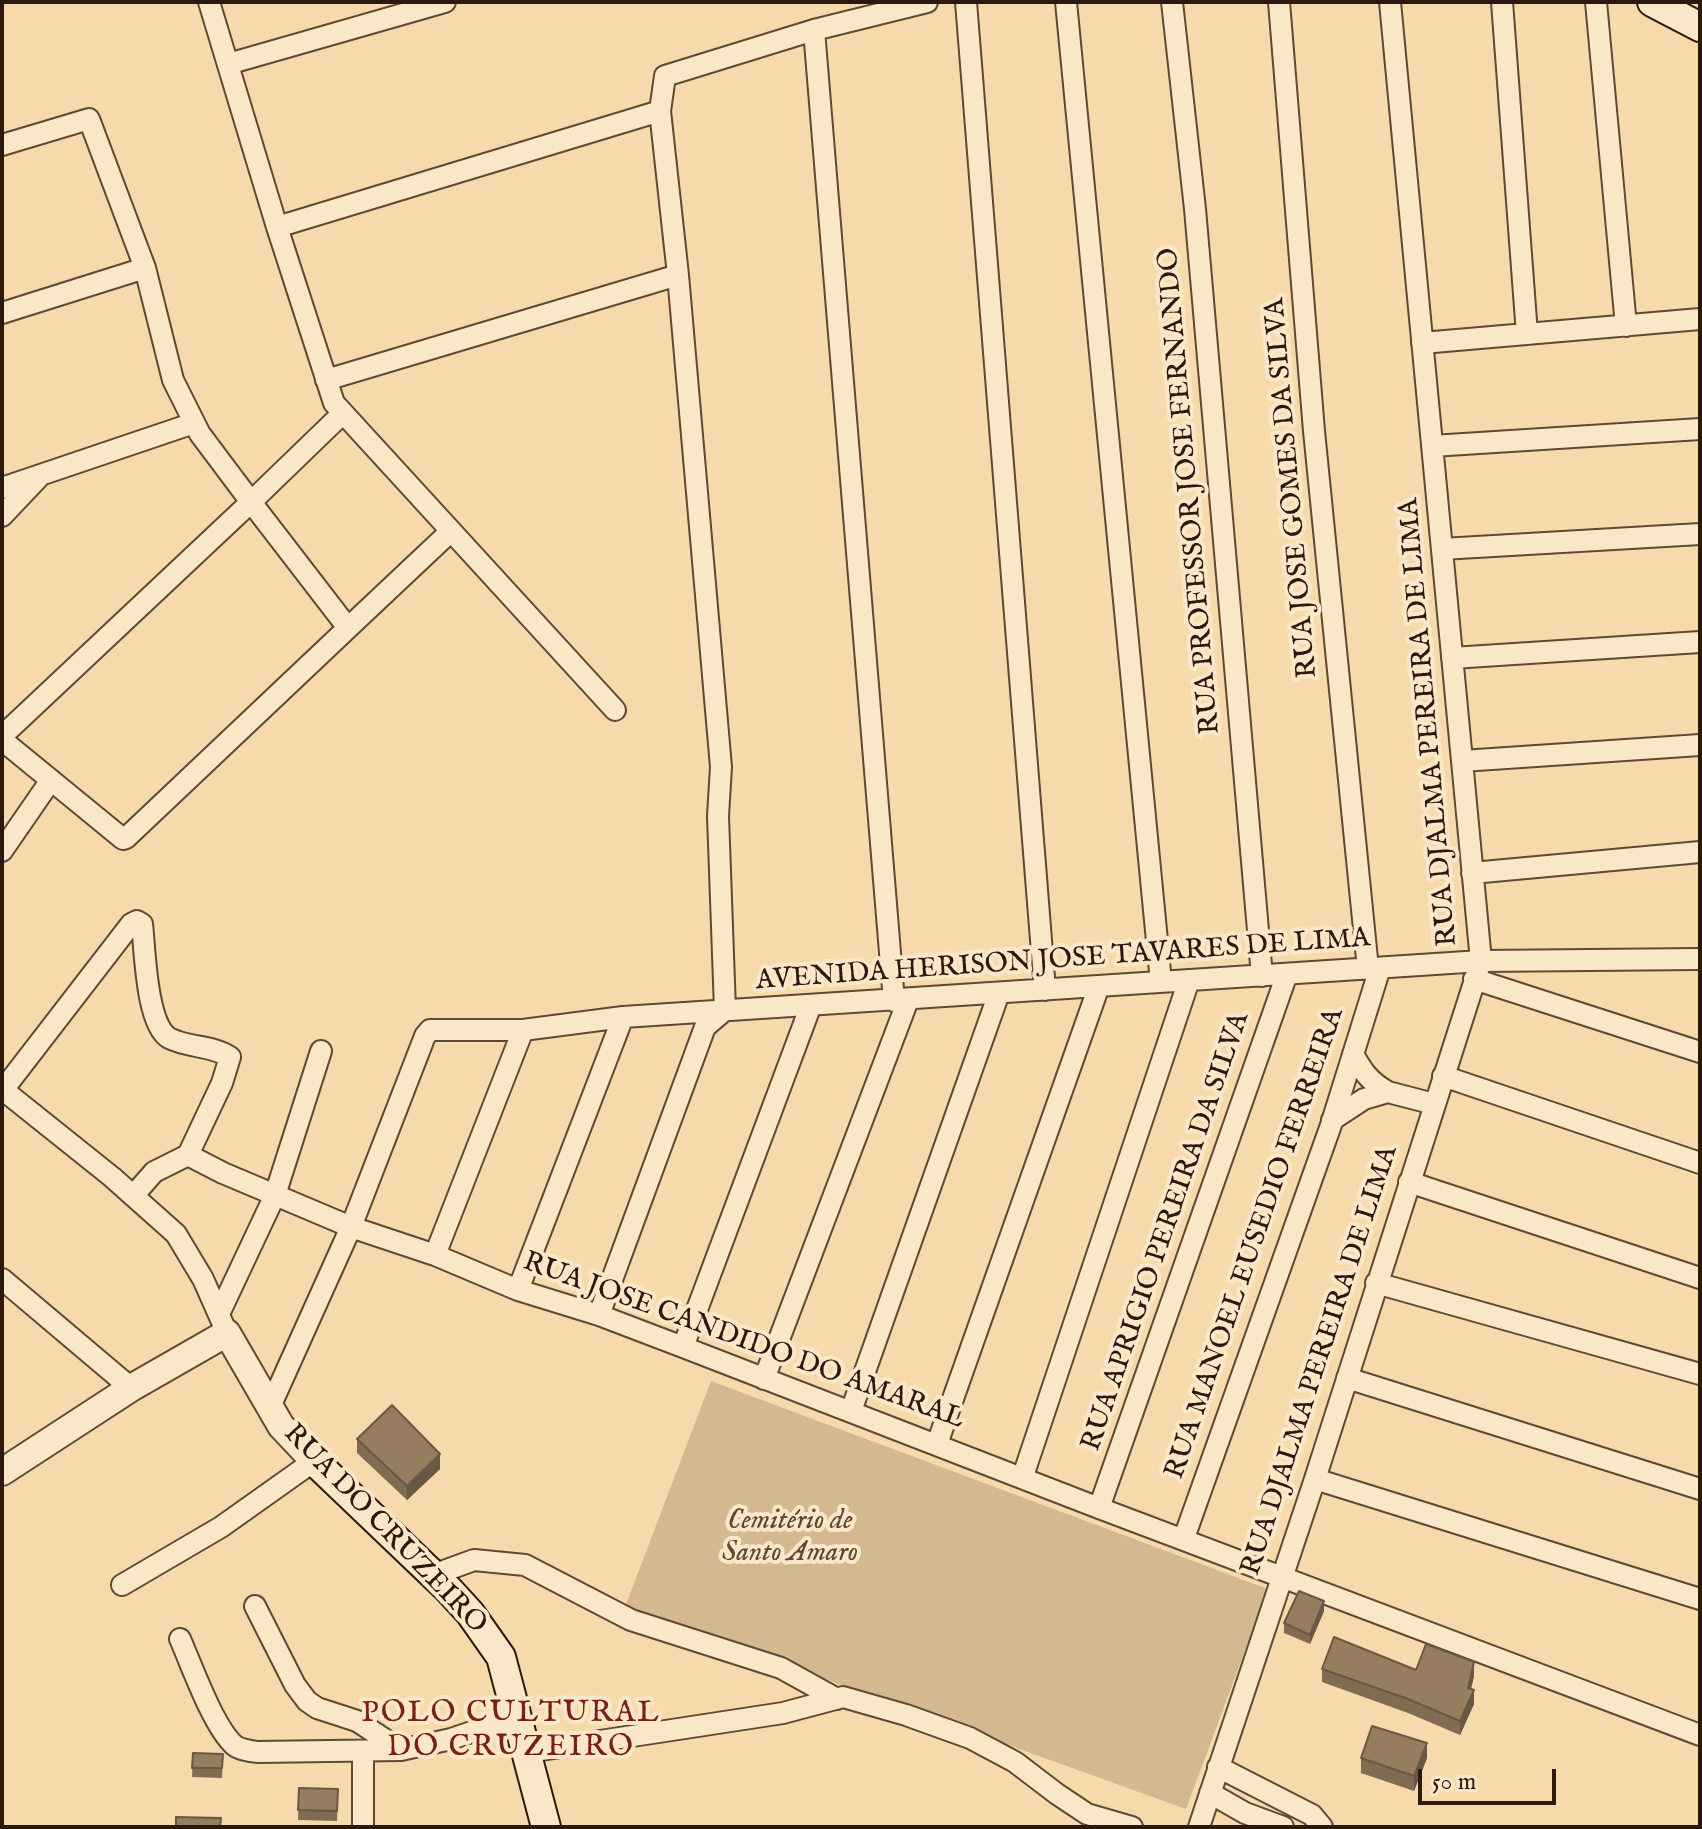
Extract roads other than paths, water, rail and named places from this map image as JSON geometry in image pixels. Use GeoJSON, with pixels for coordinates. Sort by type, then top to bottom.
{"type":"FeatureCollection","features":[{"type":"Feature","properties":{"kind":"main road"},"geometry":{"type":"LineString","coordinates":[[1652,2],[1700,27]]}},
{"type":"Feature","properties":{"kind":"main road","name":"RUA DO CRUZEIRO"},"geometry":{"type":"LineString","coordinates":[[314,1461],[433,1575],[490,1638],[501,1657],[546,1827]]}},
{"type":"Feature","properties":{"kind":"street"},"geometry":{"type":"LineString","coordinates":[[209,2],[334,403],[615,710]]}},
{"type":"Feature","properties":{"kind":"street"},"geometry":{"type":"LineString","coordinates":[[228,64],[445,2]]}},
{"type":"Feature","properties":{"kind":"street"},"geometry":{"type":"LineString","coordinates":[[599,1315],[705,1027],[725,1010],[718,816],[721,767],[678,275],[660,111],[665,76],[814,30],[927,2]]}},
{"type":"Feature","properties":{"kind":"street"},"geometry":{"type":"LineString","coordinates":[[966,2],[1045,990]]}},
{"type":"Feature","properties":{"kind":"street"},"geometry":{"type":"LineString","coordinates":[[1066,2],[1161,982]]}},
{"type":"Feature","properties":{"kind":"street","name":"RUA PROFESSOR JOSE FERNANDO"},"geometry":{"type":"LineString","coordinates":[[1172,2],[1195,209],[1262,976]]}},
{"type":"Feature","properties":{"kind":"street","name":"RUA JOSE GOMES DA SILVA"},"geometry":{"type":"LineString","coordinates":[[1279,2],[1314,431],[1374,969]]}},
{"type":"Feature","properties":{"kind":"street","name":"RUA DJALMA PEREIRA DE LIMA"},"geometry":{"type":"LineString","coordinates":[[1199,1827],[1315,1479],[1478,970],[1462,761],[1390,2]]}},
{"type":"Feature","properties":{"kind":"street"},"geometry":{"type":"LineString","coordinates":[[1502,2],[1527,334]]}},
{"type":"Feature","properties":{"kind":"street"},"geometry":{"type":"LineString","coordinates":[[1596,2],[1626,326]]}},
{"type":"Feature","properties":{"kind":"street"},"geometry":{"type":"LineString","coordinates":[[764,1379],[901,1000],[814,30]]}},
{"type":"Feature","properties":{"kind":"street"},"geometry":{"type":"LineString","coordinates":[[277,227],[660,111]]}},
{"type":"Feature","properties":{"kind":"street"},"geometry":{"type":"LineString","coordinates":[[2,145],[89,119],[145,268],[173,380],[194,423],[348,628]]}},
{"type":"Feature","properties":{"kind":"street"},"geometry":{"type":"LineString","coordinates":[[2,313],[145,268]]}},
{"type":"Feature","properties":{"kind":"street"},"geometry":{"type":"LineString","coordinates":[[326,380],[678,275]]}},
{"type":"Feature","properties":{"kind":"street"},"geometry":{"type":"LineString","coordinates":[[1422,343],[1700,319]]}},
{"type":"Feature","properties":{"kind":"street"},"geometry":{"type":"LineString","coordinates":[[343,413],[2,738],[123,839],[126,838],[451,531]]}},
{"type":"Feature","properties":{"kind":"street"},"geometry":{"type":"LineString","coordinates":[[2,488],[194,423]]}},
{"type":"Feature","properties":{"kind":"street"},"geometry":{"type":"LineString","coordinates":[[1432,446],[1700,429]]}},
{"type":"Feature","properties":{"kind":"street"},"geometry":{"type":"LineString","coordinates":[[2,516],[41,474]]}},
{"type":"Feature","properties":{"kind":"street"},"geometry":{"type":"LineString","coordinates":[[1442,549],[1700,534]]}},
{"type":"Feature","properties":{"kind":"street"},"geometry":{"type":"LineString","coordinates":[[1452,658],[1700,642]]}},
{"type":"Feature","properties":{"kind":"street"},"geometry":{"type":"LineString","coordinates":[[1462,761],[1700,745]]}},
{"type":"Feature","properties":{"kind":"street"},"geometry":{"type":"LineString","coordinates":[[2,851],[51,780]]}},
{"type":"Feature","properties":{"kind":"street"},"geometry":{"type":"LineString","coordinates":[[1472,873],[1700,852]]}},
{"type":"Feature","properties":{"kind":"street"},"geometry":{"type":"LineString","coordinates":[[133,1196],[154,1172],[188,1155],[222,1083],[230,1057],[168,1037],[158,1025],[152,1008],[142,924],[137,921],[131,924],[2,1089],[176,1234],[203,1279],[223,1323]]}},
{"type":"Feature","properties":{"kind":"street","name":"AVENIDA HERISON JOSE TAVARES DE LIMA"},"geometry":{"type":"LineString","coordinates":[[351,1227],[425,1036],[430,1030],[523,1030],[623,1017],[1374,969],[1478,970],[1700,959]]}},
{"type":"Feature","properties":{"kind":"street","name":"RUA MANOEL EUSEDIO FERREIRA"},"geometry":{"type":"LineString","coordinates":[[1184,1538],[1332,1120],[1353,1054],[1374,969]]}},
{"type":"Feature","properties":{"kind":"street"},"geometry":{"type":"LineString","coordinates":[[1478,970],[1700,1052]]}},
{"type":"Feature","properties":{"kind":"street","name":"RUA APRIGIO PEREIRA DA SILVA"},"geometry":{"type":"LineString","coordinates":[[1099,1508],[1287,974]]}},
{"type":"Feature","properties":{"kind":"street"},"geometry":{"type":"LineString","coordinates":[[1023,1476],[1189,980]]}},
{"type":"Feature","properties":{"kind":"street"},"geometry":{"type":"LineString","coordinates":[[937,1444],[1099,986]]}},
{"type":"Feature","properties":{"kind":"street"},"geometry":{"type":"LineString","coordinates":[[851,1411],[999,993]]}},
{"type":"Feature","properties":{"kind":"street"},"geometry":{"type":"LineString","coordinates":[[683,1347],[811,1005]]}},
{"type":"Feature","properties":{"kind":"street"},"geometry":{"type":"LineString","coordinates":[[518,1290],[623,1017]]}},
{"type":"Feature","properties":{"kind":"street"},"geometry":{"type":"LineString","coordinates":[[435,1255],[523,1030]]}},
{"type":"Feature","properties":{"kind":"street"},"geometry":{"type":"LineString","coordinates":[[6,1463],[131,1388],[223,1323],[275,1195],[321,1051]]}},
{"type":"Feature","properties":{"kind":"street"},"geometry":{"type":"LineString","coordinates":[[1353,1054],[1363,1074],[1373,1084],[1388,1092],[1434,1104]]}},
{"type":"Feature","properties":{"kind":"street"},"geometry":{"type":"LineString","coordinates":[[1443,1076],[1700,1163]]}},
{"type":"Feature","properties":{"kind":"street"},"geometry":{"type":"LineString","coordinates":[[1332,1120],[1364,1099],[1388,1092]]}},
{"type":"Feature","properties":{"kind":"street","name":"RUA JOSE CANDIDO DO AMARAL"},"geometry":{"type":"LineString","coordinates":[[188,1155],[351,1227],[435,1255],[518,1290],[599,1315],[1700,1735]]}},
{"type":"Feature","properties":{"kind":"street"},"geometry":{"type":"LineString","coordinates":[[1409,1182],[1700,1278]]}},
{"type":"Feature","properties":{"kind":"street"},"geometry":{"type":"LineString","coordinates":[[270,1407],[351,1227]]}},
{"type":"Feature","properties":{"kind":"street"},"geometry":{"type":"LineString","coordinates":[[2,1279],[131,1388]]}},
{"type":"Feature","properties":{"kind":"street"},"geometry":{"type":"LineString","coordinates":[[1376,1283],[1700,1374]]}},
{"type":"Feature","properties":{"kind":"street","name":"RUA DO CRUZEIRO"},"geometry":{"type":"LineString","coordinates":[[223,1323],[281,1426],[314,1461]]}},
{"type":"Feature","properties":{"kind":"street"},"geometry":{"type":"LineString","coordinates":[[1347,1378],[1700,1489]]}},
{"type":"Feature","properties":{"kind":"street"},"geometry":{"type":"LineString","coordinates":[[122,1585],[221,1527],[314,1461]]}},
{"type":"Feature","properties":{"kind":"street"},"geometry":{"type":"LineString","coordinates":[[1315,1479],[1700,1599]]}},
{"type":"Feature","properties":{"kind":"street"},"geometry":{"type":"LineString","coordinates":[[433,1575],[474,1560],[525,1565],[631,1620],[781,1668],[837,1699]]}},
{"type":"Feature","properties":{"kind":"street"},"geometry":{"type":"LineString","coordinates":[[255,1606],[295,1685],[307,1701],[317,1708],[357,1721],[401,1750]]}},
{"type":"Feature","properties":{"kind":"street"},"geometry":{"type":"LineString","coordinates":[[180,1639],[214,1715],[234,1745],[258,1752],[401,1750],[451,1739],[518,1716]]}},
{"type":"Feature","properties":{"kind":"street"},"geometry":{"type":"LineString","coordinates":[[528,1752],[783,1713],[843,1697],[970,1738],[1015,1762],[1087,1814],[1132,1827]]}},
{"type":"Feature","properties":{"kind":"street"},"geometry":{"type":"LineString","coordinates":[[363,1752],[363,1827]]}},
{"type":"Feature","properties":{"kind":"street"},"geometry":{"type":"LineString","coordinates":[[1218,1767],[1312,1815],[1322,1827]]}},
{"type":"Feature","properties":{"kind":"street"},"geometry":{"type":"LineString","coordinates":[[1210,1793],[1245,1813],[1283,1827]]}},
{"type":"Feature","properties":{"kind":"district","name":"POLO CULTURAL DO CRUZEIRO"},"geometry":{"type":"Point","coordinates":[511,1732]}},
{"type":"Feature","properties":{"kind":"park label","name":"Cemitério de Santo Amaro"},"geometry":{"type":"Point","coordinates":[790,1538]}}]}
